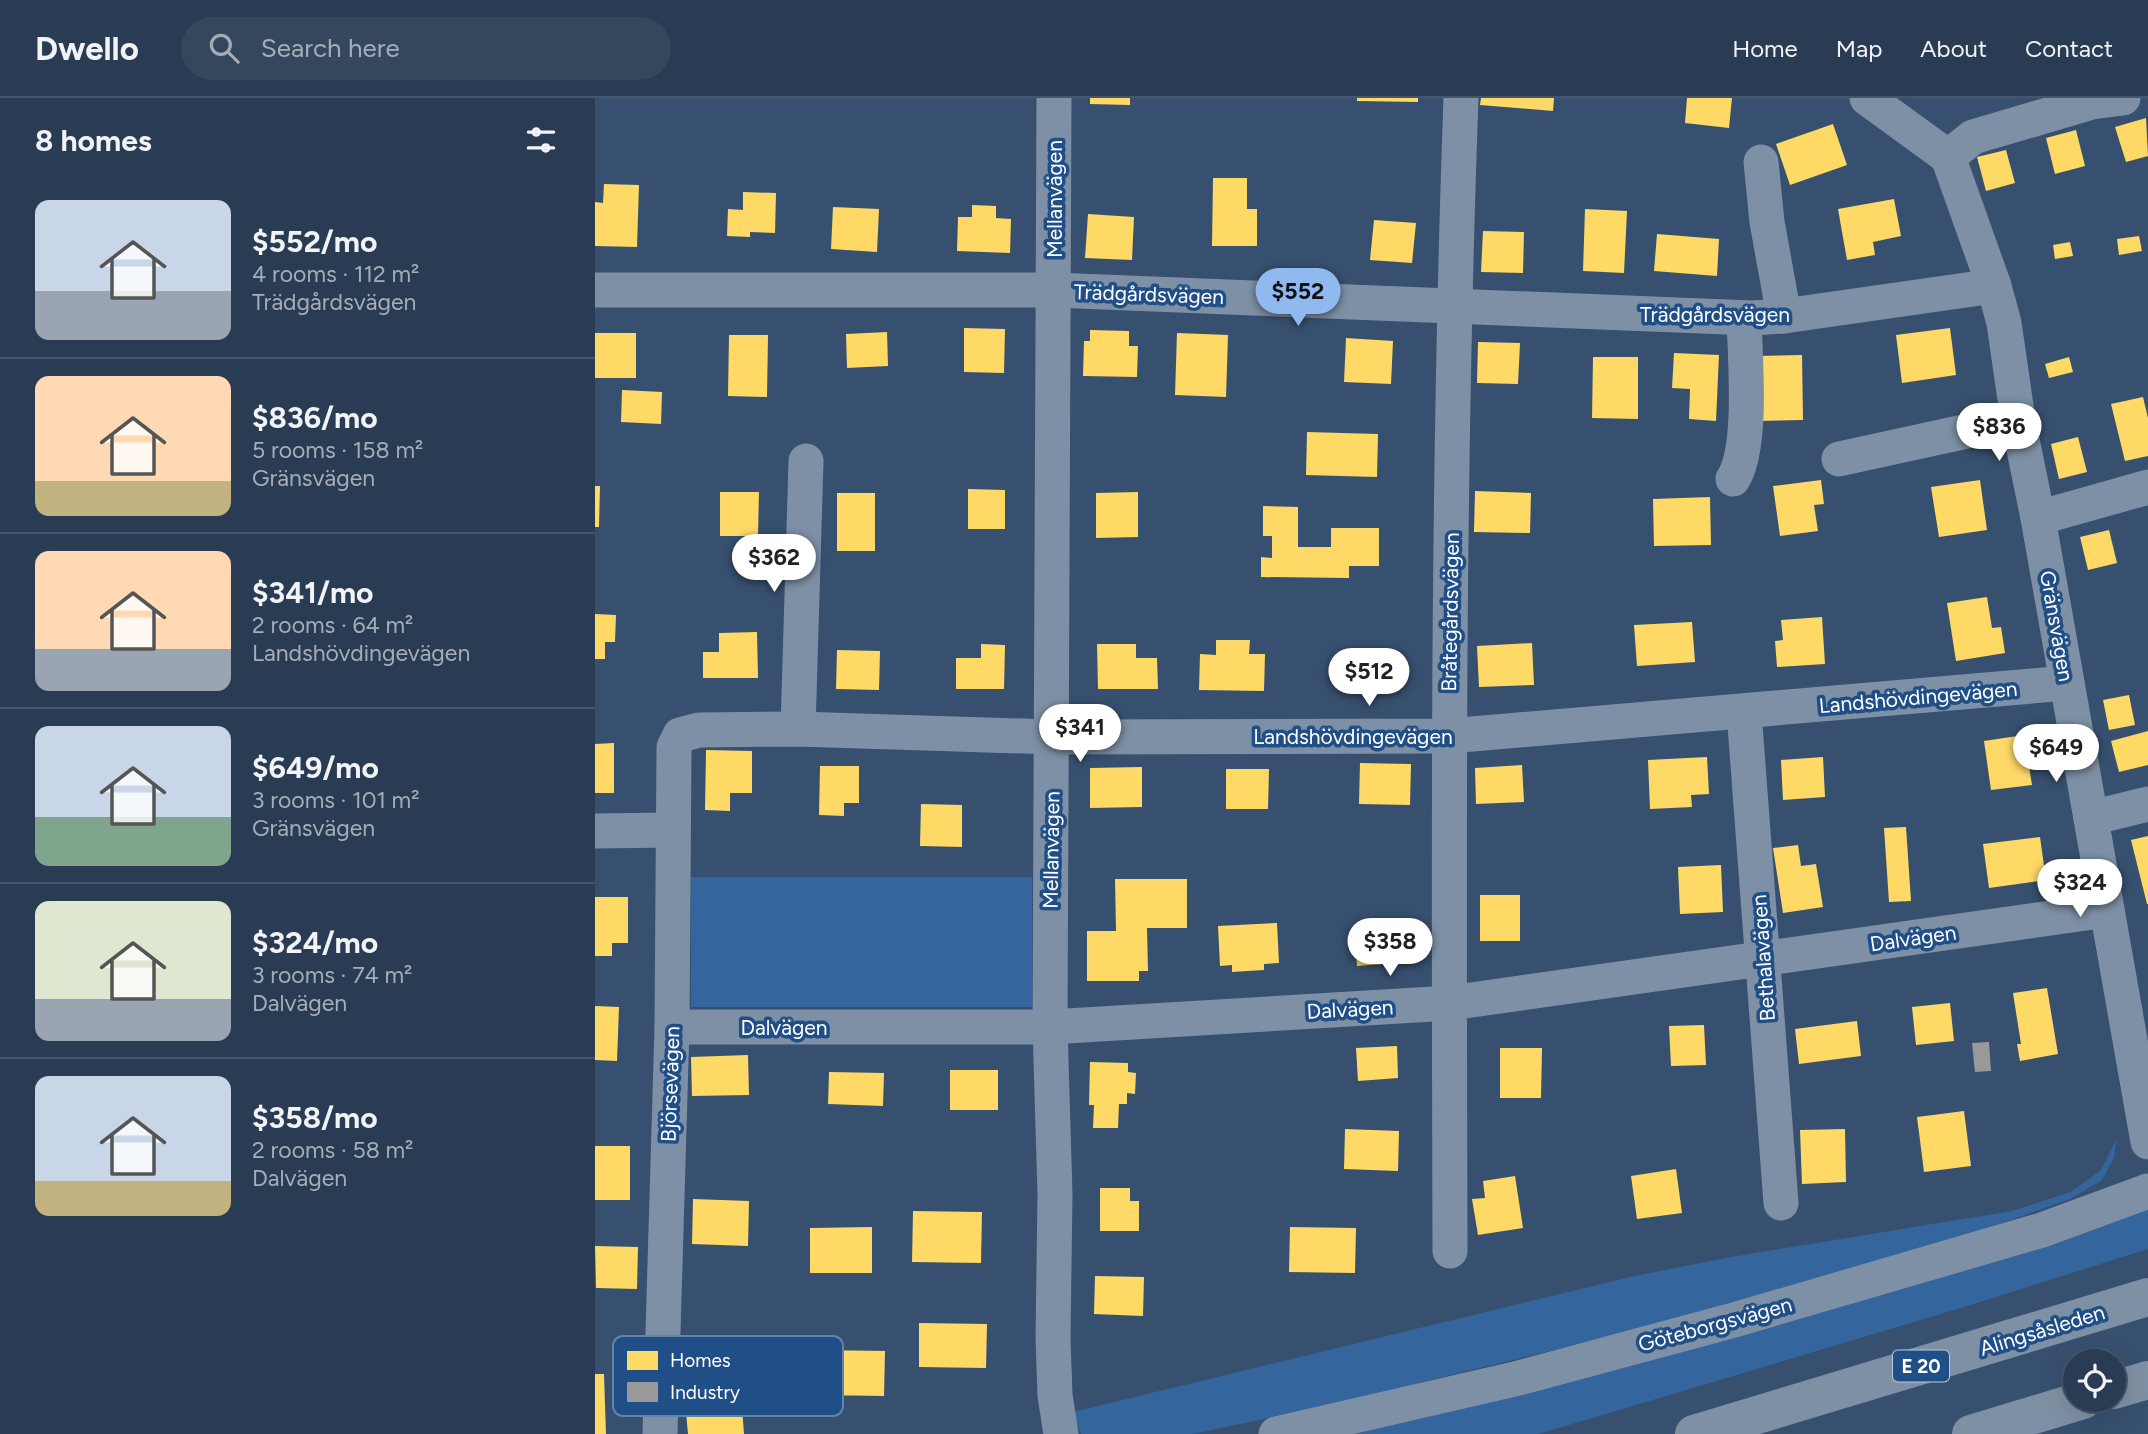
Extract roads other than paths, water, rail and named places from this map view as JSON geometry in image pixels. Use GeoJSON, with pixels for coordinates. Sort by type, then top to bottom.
{"type":"FeatureCollection","features":[{"type":"Feature","properties":{"kind":"highway","name":"Alingsåsleden"},"geometry":{"type":"LineString","coordinates":[[1693,1434],[2148,1297]]}},
{"type":"Feature","properties":{"kind":"highway"},"geometry":{"type":"LineString","coordinates":[[2126,1387],[2148,1380]]}},
{"type":"Feature","properties":{"kind":"highway"},"geometry":{"type":"LineString","coordinates":[[1971,1434],[2063,1406]]}},
{"type":"Feature","properties":{"kind":"street","name":"Mellanvägen"},"geometry":{"type":"LineString","coordinates":[[1055,98],[1050,1027],[1055,1194],[1053,1339],[1055,1395],[1061,1434]]}},
{"type":"Feature","properties":{"kind":"street","name":"Bråtegårdsvägen"},"geometry":{"type":"LineString","coordinates":[[1450,1251],[1449,736],[1453,307],[1461,98]]}},
{"type":"Feature","properties":{"kind":"street"},"geometry":{"type":"LineString","coordinates":[[1867,98],[1948,157],[1973,137],[2102,99]]}},
{"type":"Feature","properties":{"kind":"street","name":"Gränsvägen"},"geometry":{"type":"LineString","coordinates":[[1948,157],[1994,286],[2004,323],[2018,420],[2038,518],[2148,1142]]}},
{"type":"Feature","properties":{"kind":"street"},"geometry":{"type":"LineString","coordinates":[[1761,162],[1767,222],[1784,316]]}},
{"type":"Feature","properties":{"kind":"street","name":"Trädgårdsvägen"},"geometry":{"type":"LineString","coordinates":[[595,290],[1053,290],[1744,318],[1784,316],[1994,286]]}},
{"type":"Feature","properties":{"kind":"street"},"geometry":{"type":"LineString","coordinates":[[1733,479],[1745,447],[1744,318]]}},
{"type":"Feature","properties":{"kind":"street"},"geometry":{"type":"LineString","coordinates":[[1839,458],[2018,420]]}},
{"type":"Feature","properties":{"kind":"street"},"geometry":{"type":"LineString","coordinates":[[798,729],[806,461]]}},
{"type":"Feature","properties":{"kind":"street"},"geometry":{"type":"LineString","coordinates":[[2038,518],[2148,487]]}},
{"type":"Feature","properties":{"kind":"street","name":"Landshövdingevägen"},"geometry":{"type":"LineString","coordinates":[[680,735],[699,730],[798,729],[1052,737],[1449,736],[2067,684]]}},
{"type":"Feature","properties":{"kind":"street","name":"Bethalavägen"},"geometry":{"type":"LineString","coordinates":[[1744,712],[1781,1203]]}},
{"type":"Feature","properties":{"kind":"street","name":"Björsevägen"},"geometry":{"type":"LineString","coordinates":[[663,1336],[672,1027],[674,747],[680,735]]}},
{"type":"Feature","properties":{"kind":"street"},"geometry":{"type":"LineString","coordinates":[[2091,818],[2148,804]]}},
{"type":"Feature","properties":{"kind":"street"},"geometry":{"type":"LineString","coordinates":[[595,831],[672,830]]}},
{"type":"Feature","properties":{"kind":"street","name":"Dalvägen"},"geometry":{"type":"LineString","coordinates":[[672,1027],[1050,1027],[1450,1003],[2107,910]]}},
{"type":"Feature","properties":{"kind":"street","name":"Göteborgsvägen"},"geometry":{"type":"LineString","coordinates":[[1276,1434],[1518,1377],[1734,1320],[2042,1230],[2148,1191]]}},
{"type":"Feature","properties":{"kind":"street","name":"Björsevägen"},"geometry":{"type":"LineString","coordinates":[[660,1434],[661,1416]]}}]}
